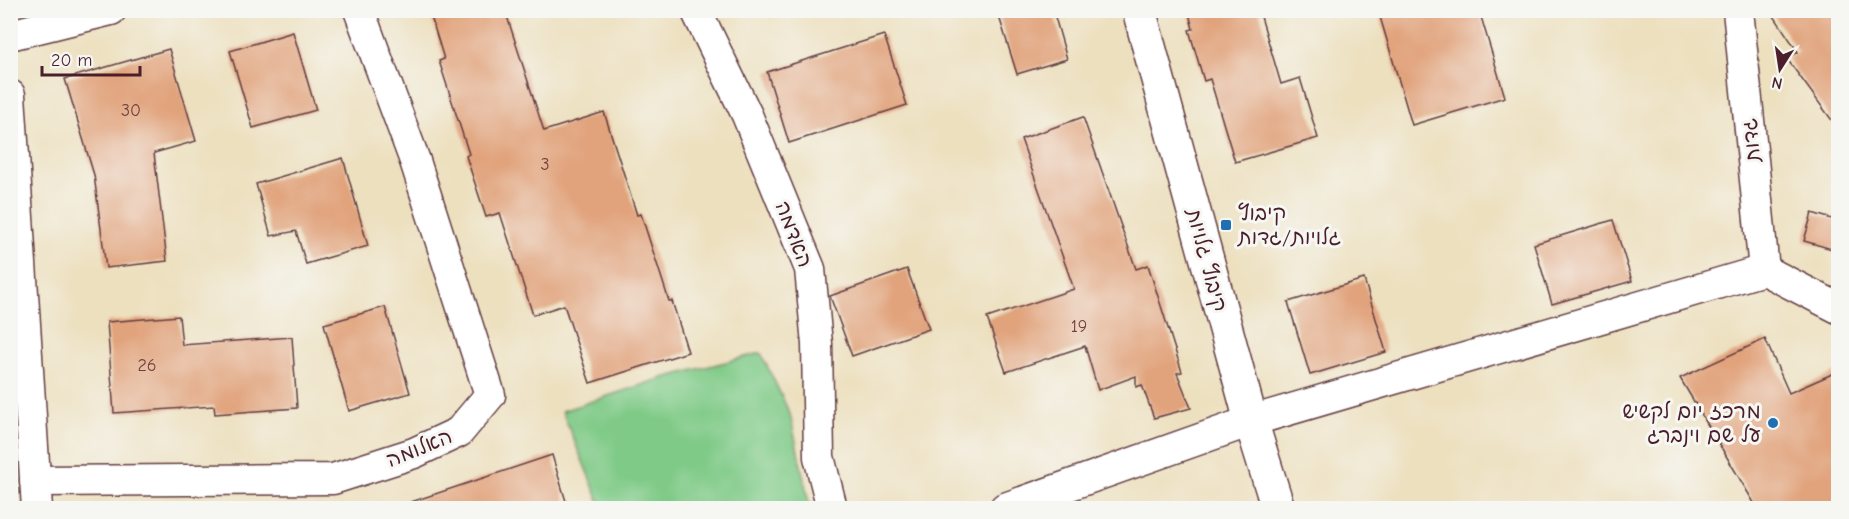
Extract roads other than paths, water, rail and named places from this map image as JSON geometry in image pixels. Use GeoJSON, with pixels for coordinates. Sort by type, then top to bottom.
{"type":"FeatureCollection","features":[{"type":"Feature","properties":{"kind":"street"},"geometry":{"type":"LineString","coordinates":[[10,35],[111,10]]}},
{"type":"Feature","properties":{"kind":"street","name":"האלומה"},"geometry":{"type":"LineString","coordinates":[[36,495],[333,479],[414,453],[459,432],[490,395],[415,161],[358,10]]}},
{"type":"Feature","properties":{"kind":"street","name":"האדמה"},"geometry":{"type":"LineString","coordinates":[[696,10],[747,115],[810,269],[817,344],[819,457],[832,508]]}},
{"type":"Feature","properties":{"kind":"street","name":"קיבוץ גלויות"},"geometry":{"type":"LineString","coordinates":[[1139,10],[1251,421],[1278,508]]}},
{"type":"Feature","properties":{"kind":"street","name":"גדות"},"geometry":{"type":"LineString","coordinates":[[1738,10],[1764,270]]}},
{"type":"Feature","properties":{"kind":"street"},"geometry":{"type":"LineString","coordinates":[[10,95],[36,495]]}},
{"type":"Feature","properties":{"kind":"street"},"geometry":{"type":"LineString","coordinates":[[1005,508],[1251,421],[1764,270],[1839,308]]}},
{"type":"Feature","properties":{"kind":"place","name":"קיבוץ גלויות/גדות"},"geometry":{"type":"Point","coordinates":[1226,225]}},
{"type":"Feature","properties":{"kind":"place","name":"מרכז יום לקשיש על שם וינברג"},"geometry":{"type":"Point","coordinates":[1773,423]}}]}
